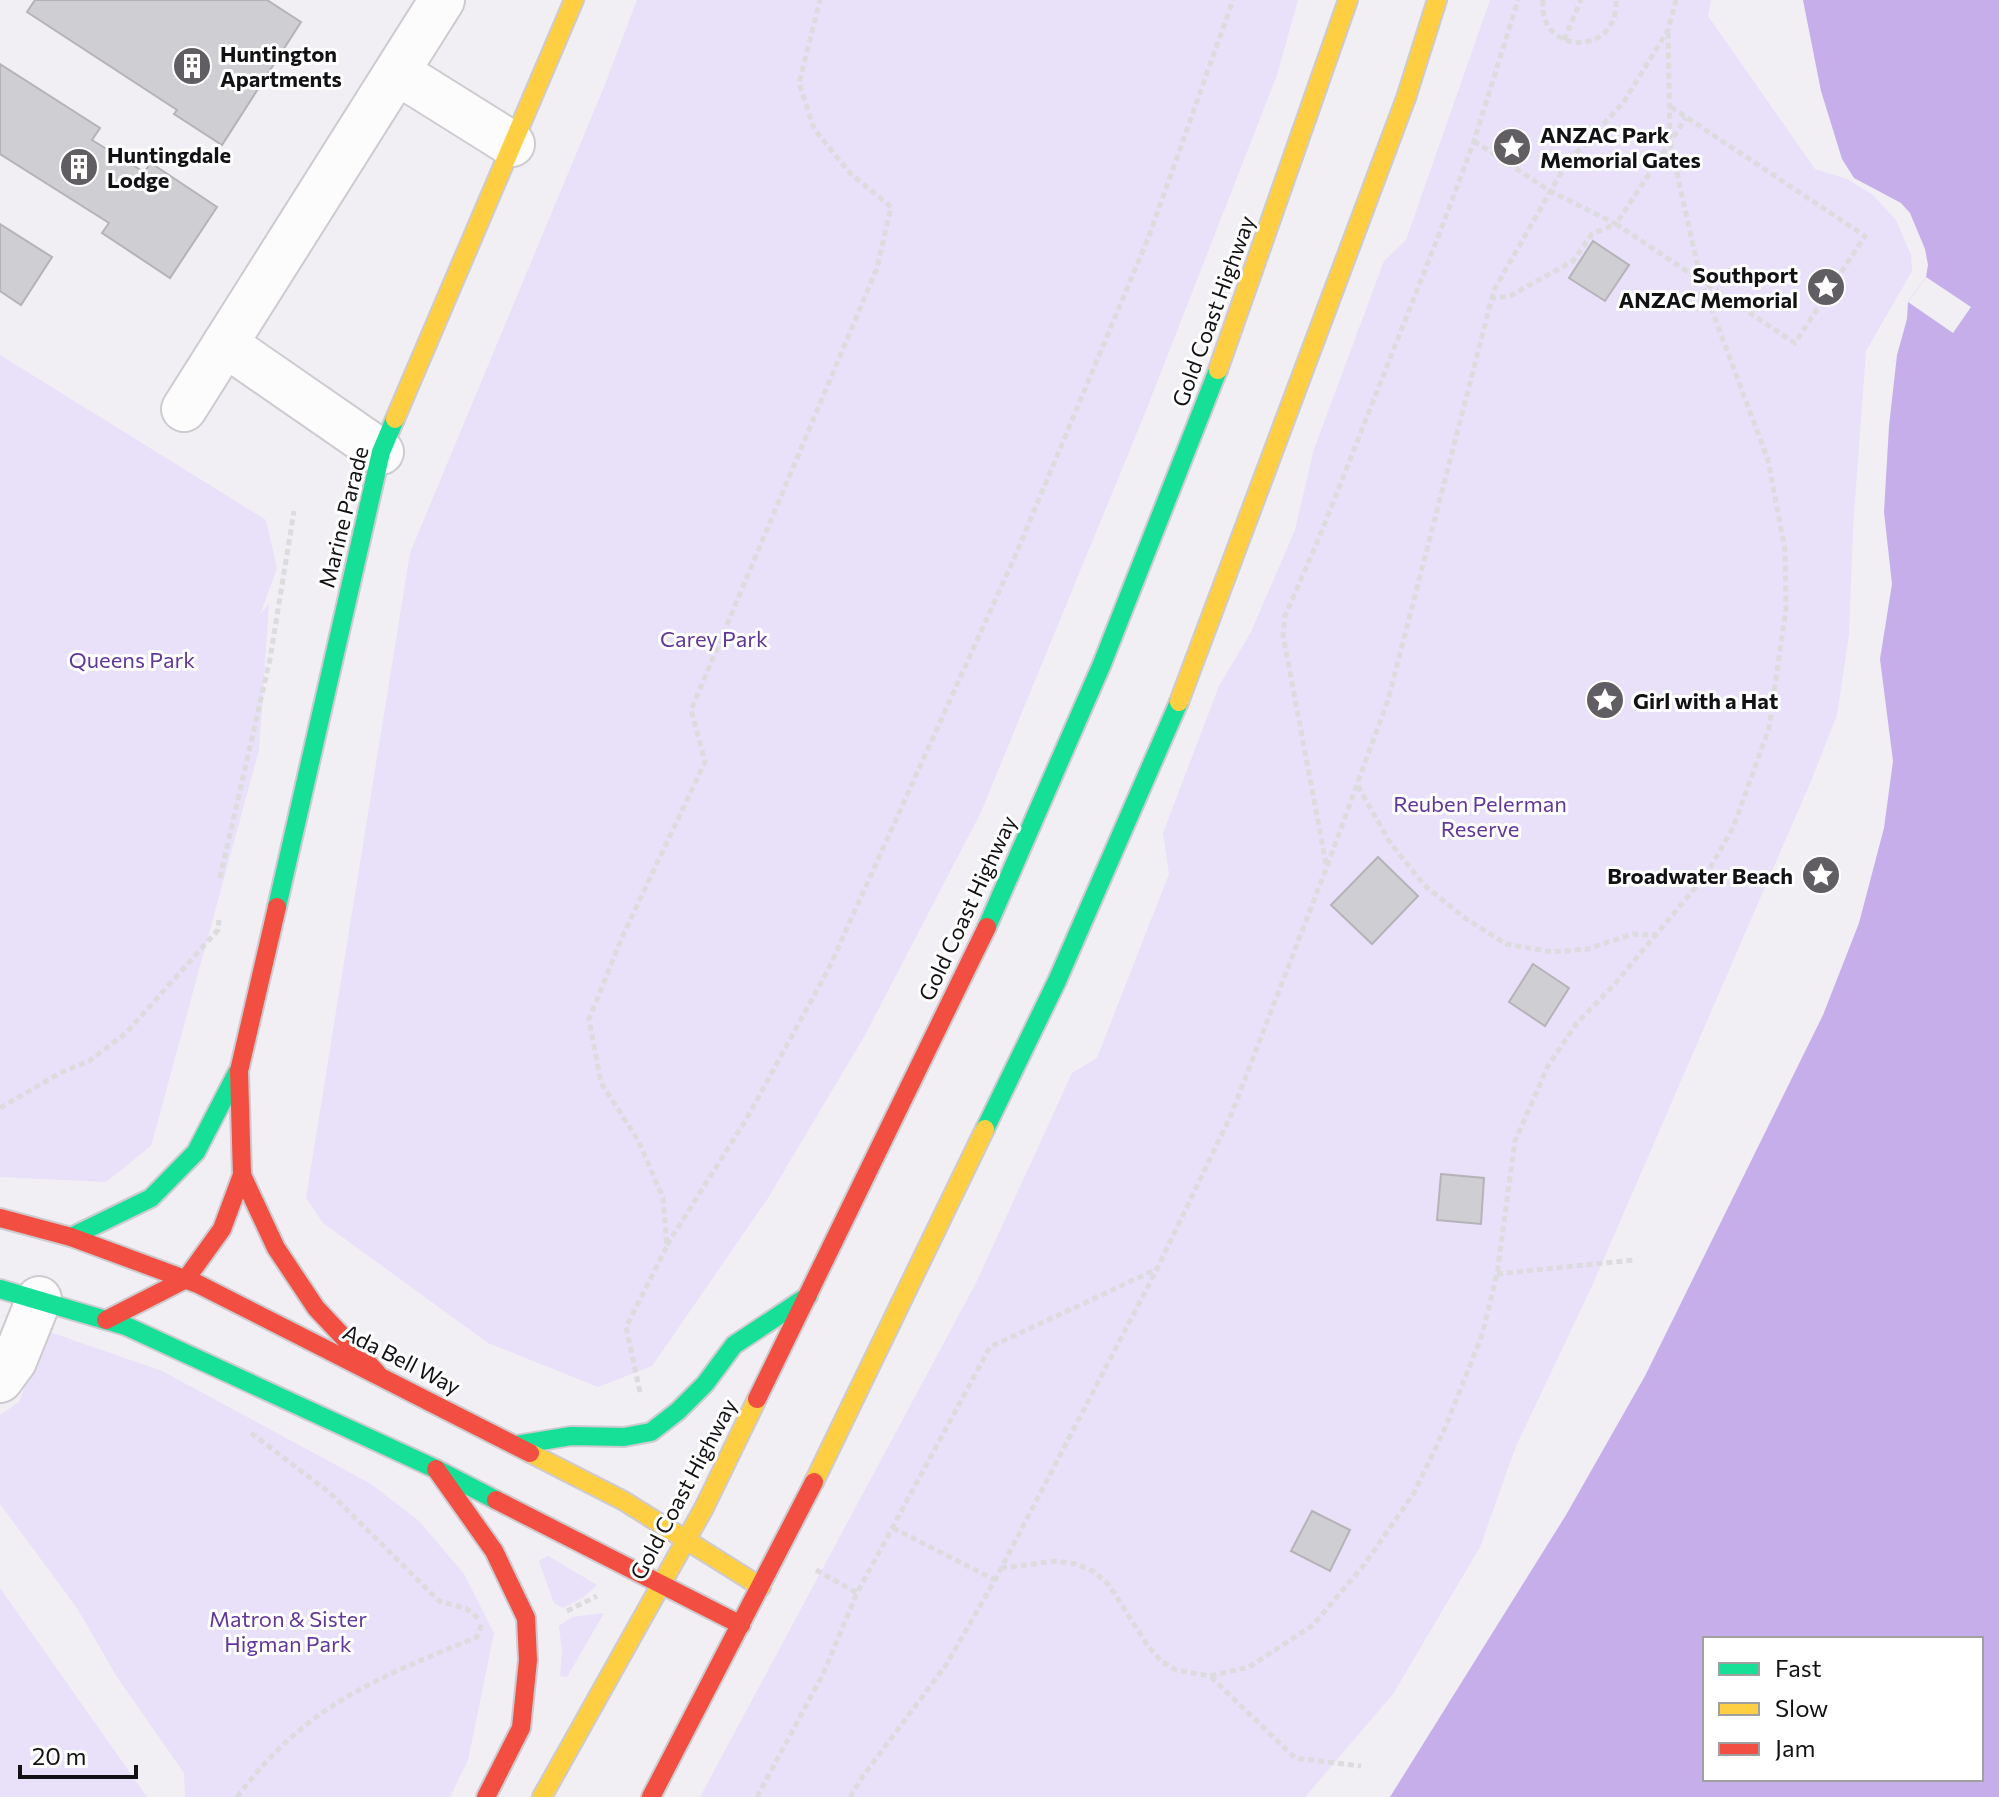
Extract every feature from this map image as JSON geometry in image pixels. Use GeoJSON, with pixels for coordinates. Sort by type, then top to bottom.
{"type":"FeatureCollection","features":[{"type":"Feature","properties":{"kind":"main road","name":"Marine Parade"},"geometry":{"type":"LineString","coordinates":[[106,1320],[186,1279],[222,1229],[242,1175],[239,1071],[381,452],[574,0]]}},
{"type":"Feature","properties":{"kind":"main road","name":"Gold Coast Highway"},"geometry":{"type":"LineString","coordinates":[[542,1797],[687,1539],[981,941],[1102,664],[1223,358],[1348,0]]}},
{"type":"Feature","properties":{"kind":"main road"},"geometry":{"type":"LineString","coordinates":[[651,1797],[761,1587],[1057,981],[1188,681],[1406,98],[1437,0]]}},
{"type":"Feature","properties":{"kind":"main road","name":"Marine Parade"},"geometry":{"type":"LineString","coordinates":[[71,1237],[151,1198],[196,1152],[239,1071]]}},
{"type":"Feature","properties":{"kind":"main road"},"geometry":{"type":"LineString","coordinates":[[242,1175],[276,1248],[316,1308],[377,1373]]}},
{"type":"Feature","properties":{"kind":"main road","name":"Ada Bell Way"},"geometry":{"type":"LineString","coordinates":[[0,1218],[71,1237],[186,1279],[377,1373],[624,1501],[761,1587]]}},
{"type":"Feature","properties":{"kind":"main road"},"geometry":{"type":"LineString","coordinates":[[20,1294],[126,1326],[436,1469],[741,1625]]}},
{"type":"Feature","properties":{"kind":"main road"},"geometry":{"type":"LineString","coordinates":[[516,1445],[571,1436],[624,1437],[651,1432],[705,1384],[734,1345],[809,1295]]}},
{"type":"Feature","properties":{"kind":"main road"},"geometry":{"type":"LineString","coordinates":[[436,1469],[494,1551],[526,1618],[528,1660],[521,1728],[486,1797]]}},
{"type":"Feature","properties":{"kind":"street"},"geometry":{"type":"LineString","coordinates":[[184,409],[442,0]]}},
{"type":"Feature","properties":{"kind":"street"},"geometry":{"type":"LineString","coordinates":[[397,72],[512,144]]}},
{"type":"Feature","properties":{"kind":"street"},"geometry":{"type":"LineString","coordinates":[[225,344],[381,452]]}},
{"type":"Feature","properties":{"kind":"street"},"geometry":{"type":"LineString","coordinates":[[0,1380],[14,1361],[20,1294]]}},
{"type":"Feature","properties":{"kind":"path"},"geometry":{"type":"LineString","coordinates":[[667,1246],[663,1198],[638,1140],[601,1083],[589,1019],[623,935],[705,762],[691,710],[877,268],[888,223],[891,207],[850,173],[814,129],[799,83],[820,0]]}},
{"type":"Feature","properties":{"kind":"path"},"geometry":{"type":"LineString","coordinates":[[651,1432],[637,1384],[626,1327],[667,1246],[747,1118],[834,956],[1016,554],[1143,250],[1233,0]]}},
{"type":"Feature","properties":{"kind":"path"},"geometry":{"type":"LineString","coordinates":[[1326,869],[1283,635],[1285,616],[1474,141],[1518,0]]}},
{"type":"Feature","properties":{"kind":"path"},"geometry":{"type":"LineString","coordinates":[[1543,0],[1542,12],[1548,25],[1564,40],[1581,43],[1596,40],[1616,17],[1616,0]]}},
{"type":"Feature","properties":{"kind":"path"},"geometry":{"type":"LineString","coordinates":[[1564,40],[1581,0]]}},
{"type":"Feature","properties":{"kind":"path"},"geometry":{"type":"LineString","coordinates":[[850,1797],[946,1665],[995,1580],[1157,1269],[1231,1115],[1388,700],[1494,290],[1566,164],[1623,103],[1668,30],[1676,0]]}},
{"type":"Feature","properties":{"kind":"path"},"geometry":{"type":"LineString","coordinates":[[1001,1568],[1056,1561],[1093,1571],[1109,1585],[1148,1646],[1161,1661],[1176,1670],[1210,1676],[1249,1667],[1313,1625],[1364,1565],[1414,1493],[1445,1428],[1482,1335],[1497,1274],[1515,1141],[1548,1066],[1577,1023],[1658,935],[1706,875],[1733,828],[1769,728],[1786,608],[1785,550],[1768,460],[1701,281],[1670,142],[1668,30]]}},
{"type":"Feature","properties":{"kind":"path"},"geometry":{"type":"LineString","coordinates":[[1474,141],[1550,191],[1616,224],[1795,343],[1865,236],[1671,107]]}},
{"type":"Feature","properties":{"kind":"path"},"geometry":{"type":"LineString","coordinates":[[1493,298],[1510,296],[1573,261],[1592,234],[1616,224],[1686,118]]}},
{"type":"Feature","properties":{"kind":"path"},"geometry":{"type":"LineString","coordinates":[[220,878],[270,659],[294,511]]}},
{"type":"Feature","properties":{"kind":"path"},"geometry":{"type":"LineString","coordinates":[[1357,785],[1389,841],[1424,885],[1465,918],[1506,944],[1552,952],[1587,949],[1633,934],[1658,935]]}},
{"type":"Feature","properties":{"kind":"path"},"geometry":{"type":"LineString","coordinates":[[0,1108],[60,1073],[89,1061],[126,1033],[218,930],[219,920]]}},
{"type":"Feature","properties":{"kind":"path"},"geometry":{"type":"LineString","coordinates":[[1497,1274],[1634,1260]]}},
{"type":"Feature","properties":{"kind":"path"},"geometry":{"type":"LineString","coordinates":[[757,1797],[823,1674],[857,1593],[990,1347],[1157,1269]]}},
{"type":"Feature","properties":{"kind":"path"},"geometry":{"type":"LineString","coordinates":[[241,1427],[330,1493],[439,1601],[467,1609],[482,1622],[565,1612],[596,1598],[617,1561]]}},
{"type":"Feature","properties":{"kind":"path"},"geometry":{"type":"LineString","coordinates":[[893,1528],[995,1580]]}},
{"type":"Feature","properties":{"kind":"path"},"geometry":{"type":"LineString","coordinates":[[237,1797],[259,1768],[296,1731],[321,1712],[385,1676],[477,1637],[482,1622]]}},
{"type":"Feature","properties":{"kind":"path"},"geometry":{"type":"LineString","coordinates":[[1210,1676],[1295,1758],[1361,1766]]}},
{"type":"Feature","properties":{"kind":"green space","name":"Carey Park"},"geometry":{"type":"Polygon","coordinates":[[[637,0],[1298,0],[1277,75],[1145,413],[981,812],[865,1035],[768,1198],[652,1366],[598,1387],[488,1343],[323,1223],[306,1198],[410,553],[604,87],[637,0]]]}},
{"type":"Feature","properties":{"kind":"green space","name":"Reuben Pelerman Reserve"},"geometry":{"type":"Polygon","coordinates":[[[1490,0],[1711,0],[1708,16],[1815,169],[1847,179],[1873,195],[1896,220],[1911,255],[1912,271],[1866,351],[1853,528],[1849,635],[1837,715],[1592,1286],[1516,1446],[1480,1547],[1393,1694],[1305,1797],[700,1797],[976,1283],[1072,1073],[1097,1058],[1169,874],[1163,833],[1219,686],[1251,632],[1295,530],[1314,449],[1384,261],[1406,240],[1490,0]]]}},
{"type":"Feature","properties":{"kind":"green space","name":"Queens Park"},"geometry":{"type":"Polygon","coordinates":[[[0,355],[266,520],[277,568],[260,615],[269,604],[259,750],[151,1146],[106,1182],[0,1177],[0,355]]]}},
{"type":"Feature","properties":{"kind":"green space","name":"Matron & Sister Higman Park"},"geometry":{"type":"Polygon","coordinates":[[[47,1331],[162,1371],[371,1484],[419,1521],[464,1574],[494,1633],[468,1760],[450,1797],[185,1797],[184,1773],[117,1677],[77,1608],[0,1504],[0,1415],[19,1402],[47,1331]]]}},
{"type":"Feature","properties":{"kind":"green space"},"geometry":{"type":"Polygon","coordinates":[[[547,1556],[597,1585],[584,1597],[563,1608],[554,1603],[539,1561],[547,1556]]]}},
{"type":"Feature","properties":{"kind":"green space"},"geometry":{"type":"Polygon","coordinates":[[[0,1588],[147,1797],[0,1797],[0,1588]]]}},
{"type":"Feature","properties":{"kind":"green space"},"geometry":{"type":"Polygon","coordinates":[[[604,1613],[567,1677],[560,1676],[562,1652],[559,1626],[572,1617],[604,1613]]]}},
{"type":"Feature","properties":{"kind":"shaded area"},"geometry":{"type":"Polygon","coordinates":[[[1803,0],[1999,0],[1999,1797],[1390,1797],[1566,1515],[1645,1376],[1823,1015],[1859,923],[1884,828],[1893,761],[1880,659],[1892,584],[1884,512],[1889,426],[1897,355],[1907,319],[1908,302],[1926,277],[1928,265],[1910,213],[1901,203],[1854,178],[1842,159],[1821,91],[1803,0]]]}},
{"type":"Feature","properties":{"kind":"pier"},"geometry":{"type":"Polygon","coordinates":[[[1926,277],[1971,307],[1953,333],[1908,302],[1926,277]]]}},
{"type":"Feature","properties":{"kind":"building","name":"Huntington Apartments"},"geometry":{"type":"Polygon","coordinates":[[[35,0],[267,0],[301,22],[222,145],[174,114],[177,110],[27,12],[35,0]]]}},
{"type":"Feature","properties":{"kind":"building","name":"Huntingdale Lodge"},"geometry":{"type":"Polygon","coordinates":[[[0,64],[100,128],[92,140],[144,172],[151,163],[217,207],[170,278],[102,233],[109,223],[0,154],[0,64]]]}},
{"type":"Feature","properties":{"kind":"building"},"geometry":{"type":"Polygon","coordinates":[[[0,224],[52,257],[21,305],[0,291],[0,224]]]}},
{"type":"Feature","properties":{"kind":"building"},"geometry":{"type":"Polygon","coordinates":[[[1593,241],[1629,265],[1605,301],[1569,278],[1593,241]]]}},
{"type":"Feature","properties":{"kind":"building"},"geometry":{"type":"Polygon","coordinates":[[[1378,857],[1418,896],[1372,944],[1331,905],[1378,857]]]}},
{"type":"Feature","properties":{"kind":"building"},"geometry":{"type":"Polygon","coordinates":[[[1533,964],[1569,988],[1545,1026],[1509,1002],[1533,964]]]}},
{"type":"Feature","properties":{"kind":"building"},"geometry":{"type":"Polygon","coordinates":[[[1441,1174],[1484,1178],[1481,1224],[1437,1220],[1441,1174]]]}},
{"type":"Feature","properties":{"kind":"building"},"geometry":{"type":"Polygon","coordinates":[[[1312,1511],[1350,1530],[1330,1571],[1291,1551],[1312,1511]]]}},
{"type":"Feature","properties":{"kind":"traffic: fast"},"geometry":{"type":"LineString","coordinates":[[987,927],[1102,664],[1218,370]]}},
{"type":"Feature","properties":{"kind":"traffic: fast"},"geometry":{"type":"LineString","coordinates":[[277,907],[381,452],[395,419]]}},
{"type":"Feature","properties":{"kind":"traffic: fast"},"geometry":{"type":"LineString","coordinates":[[985,1129],[1057,981],[1179,702]]}},
{"type":"Feature","properties":{"kind":"traffic: fast"},"geometry":{"type":"LineString","coordinates":[[71,1237],[151,1198],[196,1152],[237,1073]]}},
{"type":"Feature","properties":{"kind":"traffic: fast"},"geometry":{"type":"LineString","coordinates":[[0,1289],[126,1326],[436,1469],[496,1500]]}},
{"type":"Feature","properties":{"kind":"traffic: fast"},"geometry":{"type":"LineString","coordinates":[[516,1445],[571,1436],[624,1437],[651,1432],[705,1384],[734,1345],[808,1296]]}},
{"type":"Feature","properties":{"kind":"traffic: slow"},"geometry":{"type":"LineString","coordinates":[[395,419],[574,0]]}},
{"type":"Feature","properties":{"kind":"traffic: slow"},"geometry":{"type":"LineString","coordinates":[[1218,370],[1348,0]]}},
{"type":"Feature","properties":{"kind":"traffic: slow"},"geometry":{"type":"LineString","coordinates":[[1179,702],[1406,98],[1437,0]]}},
{"type":"Feature","properties":{"kind":"traffic: slow"},"geometry":{"type":"LineString","coordinates":[[814,1482],[985,1129]]}},
{"type":"Feature","properties":{"kind":"traffic: slow"},"geometry":{"type":"LineString","coordinates":[[542,1797],[704,1508],[757,1399]]}},
{"type":"Feature","properties":{"kind":"traffic: slow"},"geometry":{"type":"LineString","coordinates":[[530,1453],[624,1501],[761,1587]]}},
{"type":"Feature","properties":{"kind":"traffic: jam"},"geometry":{"type":"LineString","coordinates":[[106,1320],[186,1279],[222,1229],[242,1175],[239,1071],[277,907]]}},
{"type":"Feature","properties":{"kind":"traffic: jam"},"geometry":{"type":"LineString","coordinates":[[757,1399],[987,927]]}},
{"type":"Feature","properties":{"kind":"traffic: jam"},"geometry":{"type":"LineString","coordinates":[[242,1175],[276,1248],[316,1308],[377,1373]]}},
{"type":"Feature","properties":{"kind":"traffic: jam"},"geometry":{"type":"LineString","coordinates":[[0,1218],[71,1237],[198,1284],[530,1453]]}},
{"type":"Feature","properties":{"kind":"traffic: jam"},"geometry":{"type":"LineString","coordinates":[[436,1469],[494,1551],[526,1618],[528,1660],[521,1728],[486,1797]]}},
{"type":"Feature","properties":{"kind":"traffic: jam"},"geometry":{"type":"LineString","coordinates":[[651,1797],[814,1482]]}},
{"type":"Feature","properties":{"kind":"traffic: jam"},"geometry":{"type":"LineString","coordinates":[[496,1500],[741,1625]]}},
{"type":"Feature","properties":{"kind":"place","name":"Huntington Apartments"},"geometry":{"type":"Point","coordinates":[192,66]}},
{"type":"Feature","properties":{"kind":"place","name":"ANZAC Park Memorial Gates"},"geometry":{"type":"Point","coordinates":[1512,147]}},
{"type":"Feature","properties":{"kind":"place","name":"Huntingdale Lodge"},"geometry":{"type":"Point","coordinates":[79,167]}},
{"type":"Feature","properties":{"kind":"place","name":"Southport ANZAC Memorial"},"geometry":{"type":"Point","coordinates":[1826,287]}},
{"type":"Feature","properties":{"kind":"place","name":"Girl with a Hat"},"geometry":{"type":"Point","coordinates":[1605,700]}},
{"type":"Feature","properties":{"kind":"place","name":"Broadwater Beach"},"geometry":{"type":"Point","coordinates":[1821,875]}}]}
